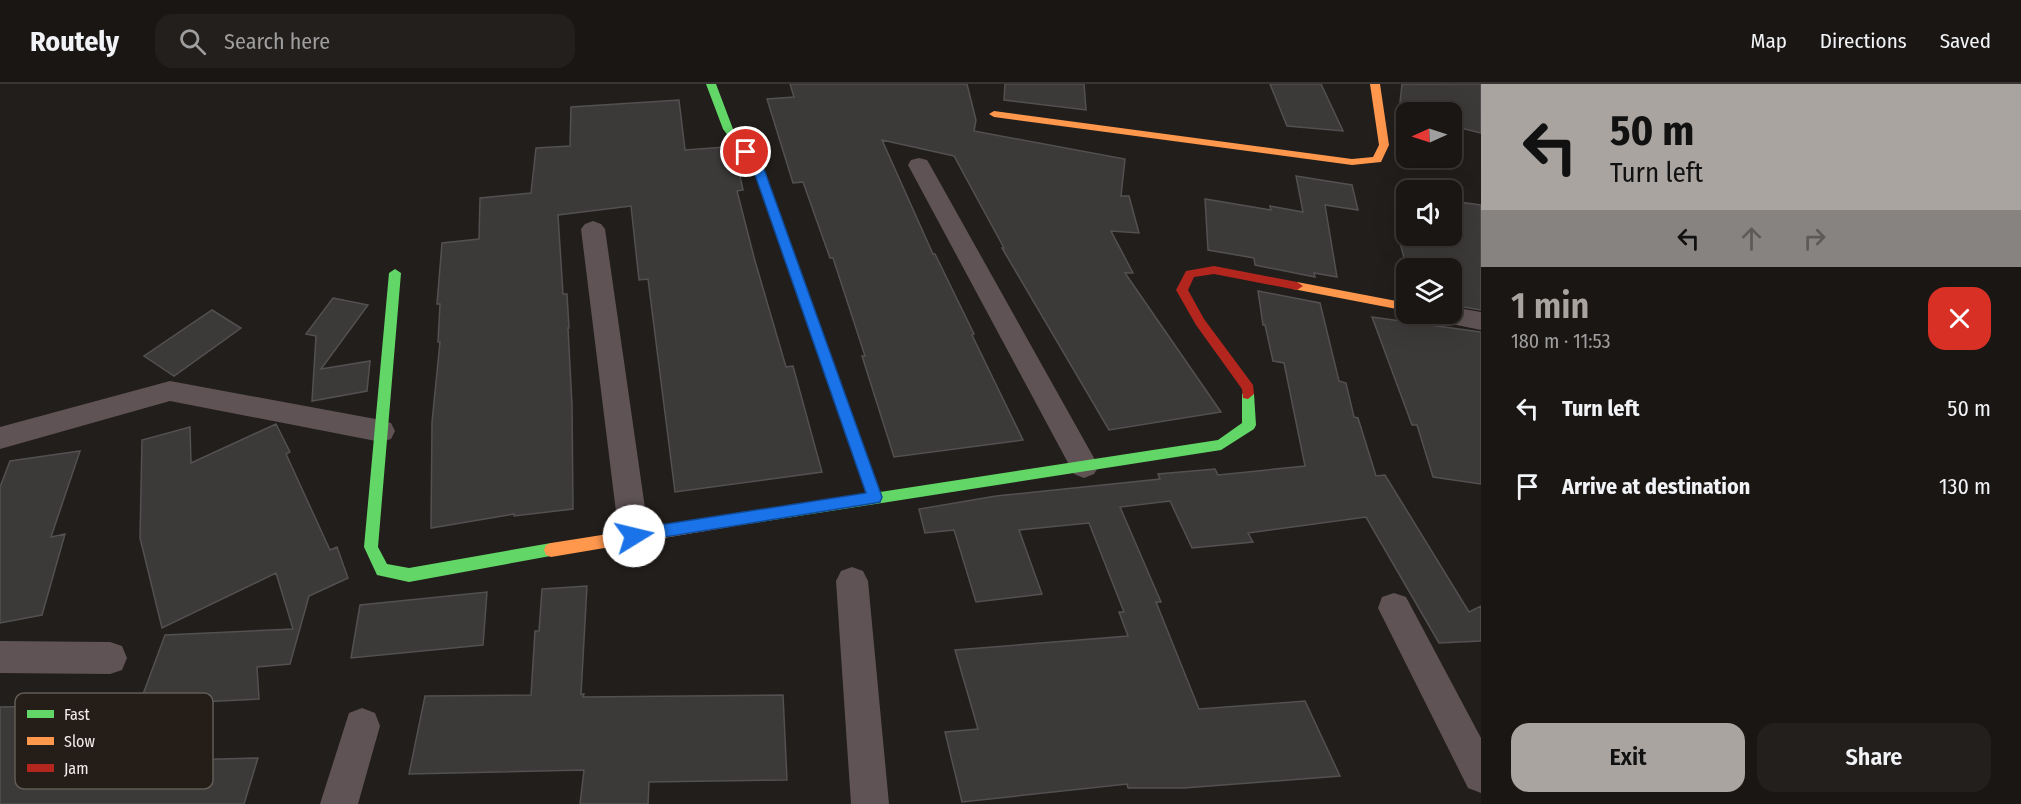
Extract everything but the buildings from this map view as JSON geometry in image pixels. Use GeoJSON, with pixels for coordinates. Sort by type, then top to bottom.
{"type":"FeatureCollection","features":[{"type":"Feature","properties":{"kind":"street"},"geometry":{"type":"LineString","coordinates":[[711,84],[728,129],[758,169],[875,497]]}},
{"type":"Feature","properties":{"kind":"street"},"geometry":{"type":"LineString","coordinates":[[994,114],[1352,162],[1377,160],[1384,145],[1375,84]]}},
{"type":"Feature","properties":{"kind":"street"},"geometry":{"type":"LineString","coordinates":[[919,165],[1084,465]]}},
{"type":"Feature","properties":{"kind":"street"},"geometry":{"type":"LineString","coordinates":[[593,229],[634,536]]}},
{"type":"Feature","properties":{"kind":"street"},"geometry":{"type":"LineString","coordinates":[[394,273],[371,547],[382,570],[409,575],[875,497],[1221,445],[1249,425],[1248,388],[1200,322],[1182,290],[1190,274],[1214,270],[1396,305]]}},
{"type":"Feature","properties":{"kind":"street"},"geometry":{"type":"LineString","coordinates":[[1462,318],[1481,321]]}},
{"type":"Feature","properties":{"kind":"street"},"geometry":{"type":"LineString","coordinates":[[0,438],[170,391],[381,431]]}},
{"type":"Feature","properties":{"kind":"street"},"geometry":{"type":"LineString","coordinates":[[852,581],[870,804]]}},
{"type":"Feature","properties":{"kind":"street"},"geometry":{"type":"LineString","coordinates":[[1394,608],[1481,775]]}},
{"type":"Feature","properties":{"kind":"street"},"geometry":{"type":"LineString","coordinates":[[0,657],[110,658]]}},
{"type":"Feature","properties":{"kind":"street"},"geometry":{"type":"LineString","coordinates":[[339,804],[362,726]]}},
{"type":"Feature","properties":{"kind":"traffic: fast"},"geometry":{"type":"LineString","coordinates":[[711,84],[728,129],[758,169],[875,497]]}},
{"type":"Feature","properties":{"kind":"traffic: fast"},"geometry":{"type":"LineString","coordinates":[[395,273],[371,547],[382,570],[409,575],[551,550]]}},
{"type":"Feature","properties":{"kind":"traffic: fast"},"geometry":{"type":"LineString","coordinates":[[741,519],[1221,445],[1249,425],[1248,394]]}},
{"type":"Feature","properties":{"kind":"traffic: slow"},"geometry":{"type":"LineString","coordinates":[[994,114],[1352,162],[1377,160],[1384,145],[1375,84]]}},
{"type":"Feature","properties":{"kind":"traffic: slow"},"geometry":{"type":"LineString","coordinates":[[1297,286],[1396,305]]}},
{"type":"Feature","properties":{"kind":"traffic: slow"},"geometry":{"type":"LineString","coordinates":[[551,550],[741,519]]}},
{"type":"Feature","properties":{"kind":"traffic: jam"},"geometry":{"type":"LineString","coordinates":[[1248,394],[1248,388],[1200,322],[1182,290],[1190,274],[1214,270],[1297,286]]}},
{"type":"Feature","properties":{"kind":"route"},"geometry":{"type":"LineString","coordinates":[[634,536],[875,497],[758,169],[746,152]]}}]}
